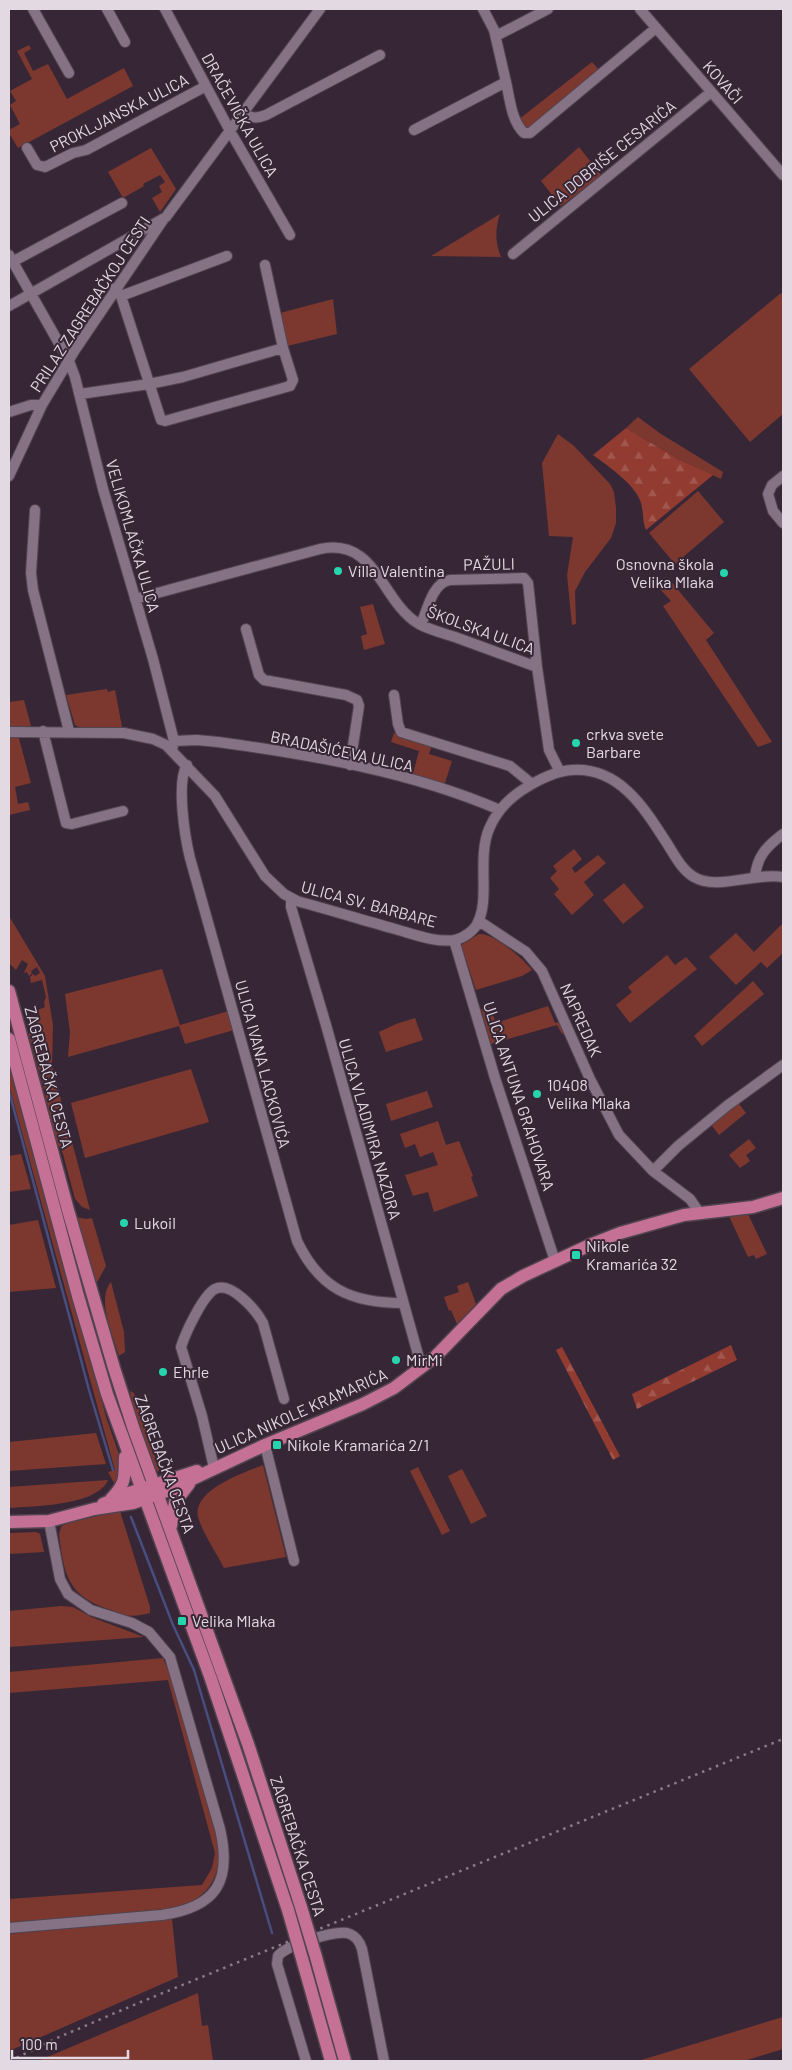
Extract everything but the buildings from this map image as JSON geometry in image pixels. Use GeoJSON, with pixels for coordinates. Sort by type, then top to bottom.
{"type":"FeatureCollection","features":[{"type":"Feature","properties":{"kind":"main road","name":"ZAGREBAČKA CESTA"},"geometry":{"type":"LineString","coordinates":[[9,991],[93,1297],[131,1418],[248,1744],[301,1907],[345,2061]]}},
{"type":"Feature","properties":{"kind":"main road","name":"ZAGREBAČKA CESTA"},"geometry":{"type":"LineString","coordinates":[[9,1039],[78,1296],[107,1394],[236,1751],[304,1962],[331,2061]]}},
{"type":"Feature","properties":{"kind":"main road","name":"ULICA NIKOLE KRAMARIĆA"},"geometry":{"type":"LineString","coordinates":[[156,1489],[194,1479],[265,1444],[363,1404],[394,1388],[424,1366],[508,1284],[555,1261],[613,1236],[672,1218],[699,1212],[753,1208],[783,1198]]}},
{"type":"Feature","properties":{"kind":"main road"},"geometry":{"type":"LineString","coordinates":[[94,1509],[111,1499],[120,1489],[125,1478],[126,1450]]}},
{"type":"Feature","properties":{"kind":"main road","name":"ULICA NIKOLE KRAMARIĆA"},"geometry":{"type":"LineString","coordinates":[[156,1489],[194,1471],[214,1468]]}},
{"type":"Feature","properties":{"kind":"main road"},"geometry":{"type":"LineString","coordinates":[[170,1528],[175,1502],[194,1479]]}},
{"type":"Feature","properties":{"kind":"main road"},"geometry":{"type":"LineString","coordinates":[[9,1522],[48,1521],[94,1509],[123,1505],[156,1489]]}},
{"type":"Feature","properties":{"kind":"main road"},"geometry":{"type":"LineString","coordinates":[[111,1499],[143,1494]]}},
{"type":"Feature","properties":{"kind":"street"},"geometry":{"type":"LineString","coordinates":[[33,9],[69,74]]}},
{"type":"Feature","properties":{"kind":"street"},"geometry":{"type":"LineString","coordinates":[[108,9],[125,42]]}},
{"type":"Feature","properties":{"kind":"street","name":"DRAČEVIČKA ULICA"},"geometry":{"type":"LineString","coordinates":[[165,9],[230,131],[290,234]]}},
{"type":"Feature","properties":{"kind":"street","name":"PRILAZ ZAGREBAČKOJ CESTI"},"geometry":{"type":"LineString","coordinates":[[9,476],[42,406],[69,361],[118,292],[164,219],[320,9]]}},
{"type":"Feature","properties":{"kind":"street"},"geometry":{"type":"LineString","coordinates":[[483,9],[496,36],[514,116],[519,128],[524,133],[530,133],[656,28]]}},
{"type":"Feature","properties":{"kind":"street"},"geometry":{"type":"LineString","coordinates":[[496,36],[548,9]]}},
{"type":"Feature","properties":{"kind":"street","name":"KOVAČI"},"geometry":{"type":"LineString","coordinates":[[640,9],[783,175]]}},
{"type":"Feature","properties":{"kind":"street"},"geometry":{"type":"LineString","coordinates":[[243,113],[251,118],[266,115],[380,55]]}},
{"type":"Feature","properties":{"kind":"street"},"geometry":{"type":"LineString","coordinates":[[414,130],[506,82]]}},
{"type":"Feature","properties":{"kind":"street","name":"PROKLJANSKA ULICA"},"geometry":{"type":"LineString","coordinates":[[27,148],[34,163],[45,167],[72,153],[86,150],[206,86]]}},
{"type":"Feature","properties":{"kind":"street","name":"ULICA DOBRIŠE CESARIĆA"},"geometry":{"type":"LineString","coordinates":[[512,254],[711,92]]}},
{"type":"Feature","properties":{"kind":"street"},"geometry":{"type":"LineString","coordinates":[[11,258],[122,203]]}},
{"type":"Feature","properties":{"kind":"street"},"geometry":{"type":"LineString","coordinates":[[9,306],[164,219]]}},
{"type":"Feature","properties":{"kind":"street","name":"PRILAZ ZAGREBAČKOJ CESTI"},"geometry":{"type":"LineString","coordinates":[[118,292],[227,256]]}},
{"type":"Feature","properties":{"kind":"street","name":"VELIKOMLAČKA ULICA"},"geometry":{"type":"LineString","coordinates":[[11,258],[69,361],[80,394],[103,488],[153,659],[173,745]]}},
{"type":"Feature","properties":{"kind":"street"},"geometry":{"type":"LineString","coordinates":[[118,292],[161,420],[165,421],[292,384],[293,380],[283,348],[265,265]]}},
{"type":"Feature","properties":{"kind":"street"},"geometry":{"type":"LineString","coordinates":[[80,394],[183,377],[283,348]]}},
{"type":"Feature","properties":{"kind":"street","name":"PRILAZ ZAGREBAČKOJ CESTI"},"geometry":{"type":"LineString","coordinates":[[9,412],[31,405],[42,406]]}},
{"type":"Feature","properties":{"kind":"street"},"geometry":{"type":"LineString","coordinates":[[783,476],[772,485],[768,494],[773,511],[783,523]]}},
{"type":"Feature","properties":{"kind":"street"},"geometry":{"type":"LineString","coordinates":[[35,510],[31,573],[33,590],[69,731]]}},
{"type":"Feature","properties":{"kind":"street","name":"ŠKOLSKA ULICA"},"geometry":{"type":"LineString","coordinates":[[134,599],[320,550],[339,548],[354,553],[368,562],[406,613],[421,625],[537,667],[549,750],[560,772]]}},
{"type":"Feature","properties":{"kind":"street","name":"PAŽULI"},"geometry":{"type":"LineString","coordinates":[[421,625],[442,582],[450,580],[524,578],[528,583],[537,667]]}},
{"type":"Feature","properties":{"kind":"street"},"geometry":{"type":"LineString","coordinates":[[246,629],[259,675],[264,680],[346,695],[357,700],[358,706],[350,764]]}},
{"type":"Feature","properties":{"kind":"street"},"geometry":{"type":"LineString","coordinates":[[394,695],[401,732],[510,766],[532,784]]}},
{"type":"Feature","properties":{"kind":"street"},"geometry":{"type":"LineString","coordinates":[[43,731],[66,823],[72,824],[123,811]]}},
{"type":"Feature","properties":{"kind":"street","name":"ULICA SV. BARBARE"},"geometry":{"type":"LineString","coordinates":[[9,732],[69,731],[135,734],[173,745],[187,765],[226,811],[264,876],[276,888],[292,899],[430,938],[454,940],[469,933],[479,921]]}},
{"type":"Feature","properties":{"kind":"street","name":"BRADAŠIĆEVA ULICA"},"geometry":{"type":"LineString","coordinates":[[173,745],[198,740],[218,742],[350,764],[437,788],[500,810]]}},
{"type":"Feature","properties":{"kind":"street","name":"ULICA IVANA LACKOVIĆA"},"geometry":{"type":"LineString","coordinates":[[187,765],[183,775],[183,811],[190,858],[297,1241],[312,1268],[336,1289],[367,1300],[403,1303]]}},
{"type":"Feature","properties":{"kind":"street"},"geometry":{"type":"LineString","coordinates":[[479,921],[482,909],[482,868],[485,840],[500,810],[508,800],[532,784],[560,772],[570,770],[594,770],[617,782],[641,806],[680,864],[693,876],[710,882],[755,877],[783,877]]}},
{"type":"Feature","properties":{"kind":"street"},"geometry":{"type":"LineString","coordinates":[[755,877],[760,856],[764,850],[783,834]]}},
{"type":"Feature","properties":{"kind":"street","name":"ULICA VLADIMIRA NAZORA"},"geometry":{"type":"LineString","coordinates":[[292,899],[290,907],[326,1025],[419,1358],[424,1366]]}},
{"type":"Feature","properties":{"kind":"street","name":"NAPREDAK"},"geometry":{"type":"LineString","coordinates":[[479,921],[526,952],[542,971],[613,1124],[630,1148],[653,1171],[690,1199],[699,1212]]}},
{"type":"Feature","properties":{"kind":"street","name":"ULICA ANTUNA GRAHOVARA"},"geometry":{"type":"LineString","coordinates":[[454,940],[498,1087],[555,1261]]}},
{"type":"Feature","properties":{"kind":"street"},"geometry":{"type":"LineString","coordinates":[[653,1171],[678,1146],[728,1105],[783,1065]]}},
{"type":"Feature","properties":{"kind":"street"},"geometry":{"type":"LineString","coordinates":[[214,1468],[181,1347],[205,1298],[212,1290],[220,1287],[228,1289],[237,1294],[258,1314],[263,1323],[284,1399]]}},
{"type":"Feature","properties":{"kind":"street"},"geometry":{"type":"LineString","coordinates":[[265,1444],[294,1561]]}},
{"type":"Feature","properties":{"kind":"street"},"geometry":{"type":"LineString","coordinates":[[9,1928],[162,1916],[183,1912],[196,1906],[209,1896],[220,1881],[225,1865],[224,1846],[220,1829],[170,1657],[149,1632],[132,1623],[91,1610],[68,1594],[60,1579],[48,1521]]}},
{"type":"Feature","properties":{"kind":"street","name":"ZAGREBAČKA CESTA"},"geometry":{"type":"LineString","coordinates":[[306,2061],[277,1964],[278,1956],[283,1950],[291,1946],[325,1936],[346,1933],[356,1939],[362,1949],[384,2061]]}},
{"type":"Feature","properties":{"kind":"shaded area"},"geometry":{"type":"Polygon","coordinates":[[[29,45],[31,49],[24,53],[33,71],[48,64],[67,99],[124,68],[133,86],[18,148],[9,133],[9,130],[20,124],[10,105],[16,101],[10,91],[32,79],[17,51],[29,45]]]}},
{"type":"Feature","properties":{"kind":"shaded area"},"geometry":{"type":"Polygon","coordinates":[[[592,62],[600,71],[547,117],[527,129],[518,120],[592,62]]]}},
{"type":"Feature","properties":{"kind":"shaded area"},"geometry":{"type":"Polygon","coordinates":[[[579,147],[601,175],[561,206],[541,181],[579,147]]]}},
{"type":"Feature","properties":{"kind":"shaded area"},"geometry":{"type":"Polygon","coordinates":[[[151,148],[176,189],[160,212],[152,198],[162,192],[159,186],[165,182],[160,175],[123,198],[108,172],[151,148]]]}},
{"type":"Feature","properties":{"kind":"shaded area"},"geometry":{"type":"Polygon","coordinates":[[[500,214],[496,236],[501,257],[431,256],[500,214]]]}},
{"type":"Feature","properties":{"kind":"shaded area"},"geometry":{"type":"Polygon","coordinates":[[[781,293],[783,295],[783,414],[750,442],[689,369],[781,293]]]}},
{"type":"Feature","properties":{"kind":"shaded area"},"geometry":{"type":"Polygon","coordinates":[[[333,299],[337,334],[287,346],[280,313],[333,299]]]}},
{"type":"Feature","properties":{"kind":"shaded area"},"geometry":{"type":"Polygon","coordinates":[[[638,417],[661,434],[723,472],[721,479],[678,459],[626,428],[638,417]]]}},
{"type":"Feature","properties":{"kind":"shaded area"},"geometry":{"type":"Polygon","coordinates":[[[558,434],[574,446],[610,484],[614,492],[616,508],[616,523],[611,538],[585,572],[575,591],[576,624],[572,625],[567,575],[573,537],[549,536],[542,463],[558,434]]]}},
{"type":"Feature","properties":{"kind":"shaded area"},"geometry":{"type":"Polygon","coordinates":[[[698,491],[724,522],[675,564],[649,533],[698,491]]]}},
{"type":"Feature","properties":{"kind":"shaded area"},"geometry":{"type":"Polygon","coordinates":[[[669,579],[714,633],[706,640],[772,742],[758,747],[663,606],[671,601],[659,588],[669,579]]]}},
{"type":"Feature","properties":{"kind":"shaded area"},"geometry":{"type":"Polygon","coordinates":[[[373,604],[385,644],[364,650],[361,636],[367,634],[360,607],[373,604]]]}},
{"type":"Feature","properties":{"kind":"shaded area"},"geometry":{"type":"Polygon","coordinates":[[[107,689],[108,692],[115,690],[122,727],[79,727],[75,725],[66,695],[107,689]]]}},
{"type":"Feature","properties":{"kind":"shaded area"},"geometry":{"type":"Polygon","coordinates":[[[24,700],[31,726],[9,727],[9,702],[24,700]]]}},
{"type":"Feature","properties":{"kind":"shaded area"},"geometry":{"type":"Polygon","coordinates":[[[394,733],[432,745],[429,754],[452,761],[444,786],[412,777],[419,751],[391,742],[394,733]]]}},
{"type":"Feature","properties":{"kind":"shaded area"},"geometry":{"type":"Polygon","coordinates":[[[9,735],[18,735],[31,783],[15,787],[18,804],[28,802],[30,810],[9,815],[9,735]]]}},
{"type":"Feature","properties":{"kind":"shaded area"},"geometry":{"type":"Polygon","coordinates":[[[574,849],[582,859],[572,868],[575,873],[598,855],[606,863],[584,882],[594,895],[572,915],[554,894],[559,889],[550,878],[557,871],[553,866],[574,849]]]}},
{"type":"Feature","properties":{"kind":"shaded area"},"geometry":{"type":"Polygon","coordinates":[[[624,883],[644,907],[623,924],[603,900],[624,883]]]}},
{"type":"Feature","properties":{"kind":"shaded area"},"geometry":{"type":"Polygon","coordinates":[[[9,916],[45,976],[53,1025],[52,1066],[90,1210],[82,1207],[75,1199],[63,1154],[54,1136],[45,1093],[29,1035],[31,1026],[40,1017],[38,1010],[45,1007],[46,997],[42,980],[31,983],[30,977],[33,974],[35,976],[40,973],[37,967],[31,971],[32,973],[29,976],[27,972],[24,973],[28,964],[22,960],[16,970],[10,964],[9,916]]]}},
{"type":"Feature","properties":{"kind":"shaded area"},"geometry":{"type":"Polygon","coordinates":[[[783,923],[783,953],[767,968],[761,962],[736,985],[709,957],[736,933],[754,952],[783,923]]]}},
{"type":"Feature","properties":{"kind":"shaded area"},"geometry":{"type":"Polygon","coordinates":[[[479,934],[492,937],[500,942],[522,959],[532,970],[522,976],[476,990],[461,945],[479,934]]]}},
{"type":"Feature","properties":{"kind":"shaded area"},"geometry":{"type":"Polygon","coordinates":[[[667,955],[675,965],[686,957],[697,969],[630,1023],[616,1005],[632,992],[628,987],[667,955]]]}},
{"type":"Feature","properties":{"kind":"shaded area"},"geometry":{"type":"Polygon","coordinates":[[[162,969],[180,1025],[229,1011],[234,1030],[185,1044],[179,1026],[68,1057],[70,1032],[65,994],[162,969]]]}},
{"type":"Feature","properties":{"kind":"shaded area"},"geometry":{"type":"Polygon","coordinates":[[[753,981],[764,994],[702,1046],[694,1036],[753,981]]]}},
{"type":"Feature","properties":{"kind":"shaded area"},"geometry":{"type":"Polygon","coordinates":[[[548,1006],[555,1023],[563,1021],[567,1032],[562,1034],[557,1025],[491,1044],[481,1009],[490,1007],[496,1023],[548,1006]]]}},
{"type":"Feature","properties":{"kind":"shaded area"},"geometry":{"type":"Polygon","coordinates":[[[9,1009],[145,1472],[143,1473],[107,1378],[32,1111],[9,1021],[9,1009]]]}},
{"type":"Feature","properties":{"kind":"shaded area"},"geometry":{"type":"Polygon","coordinates":[[[415,1018],[423,1040],[386,1052],[379,1032],[415,1018]]]}},
{"type":"Feature","properties":{"kind":"shaded area"},"geometry":{"type":"Polygon","coordinates":[[[9,1054],[106,1417],[122,1463],[121,1480],[114,1483],[108,1472],[115,1470],[9,1085],[9,1054]]]}},
{"type":"Feature","properties":{"kind":"shaded area"},"geometry":{"type":"Polygon","coordinates":[[[191,1069],[209,1122],[85,1158],[71,1103],[191,1069]]]}},
{"type":"Feature","properties":{"kind":"shaded area"},"geometry":{"type":"Polygon","coordinates":[[[427,1091],[433,1107],[391,1121],[386,1104],[427,1091]]]}},
{"type":"Feature","properties":{"kind":"shaded area"},"geometry":{"type":"Polygon","coordinates":[[[736,1100],[746,1113],[719,1135],[709,1122],[736,1100]]]}},
{"type":"Feature","properties":{"kind":"shaded area"},"geometry":{"type":"Polygon","coordinates":[[[438,1121],[446,1145],[459,1141],[473,1176],[471,1177],[478,1196],[434,1212],[428,1192],[413,1196],[405,1175],[438,1165],[433,1152],[420,1157],[415,1144],[405,1148],[400,1134],[438,1121]]]}},
{"type":"Feature","properties":{"kind":"shaded area"},"geometry":{"type":"Polygon","coordinates":[[[749,1139],[756,1148],[746,1155],[750,1161],[740,1168],[729,1155],[749,1139]]]}},
{"type":"Feature","properties":{"kind":"shaded area"},"geometry":{"type":"Polygon","coordinates":[[[21,1154],[31,1189],[9,1192],[9,1156],[21,1154]]]}},
{"type":"Feature","properties":{"kind":"shaded area"},"geometry":{"type":"Polygon","coordinates":[[[747,1212],[767,1254],[756,1259],[754,1255],[748,1257],[728,1214],[747,1212]]]}},
{"type":"Feature","properties":{"kind":"shaded area"},"geometry":{"type":"Polygon","coordinates":[[[76,1217],[92,1218],[106,1266],[96,1284],[76,1217]]]}},
{"type":"Feature","properties":{"kind":"shaded area"},"geometry":{"type":"Polygon","coordinates":[[[38,1220],[56,1288],[9,1292],[9,1225],[38,1220]]]}},
{"type":"Feature","properties":{"kind":"shaded area"},"geometry":{"type":"Polygon","coordinates":[[[111,1282],[124,1332],[125,1352],[119,1356],[105,1308],[107,1289],[111,1282]]]}},
{"type":"Feature","properties":{"kind":"shaded area"},"geometry":{"type":"Polygon","coordinates":[[[468,1282],[476,1304],[457,1324],[451,1310],[449,1311],[444,1297],[459,1292],[457,1286],[468,1282]]]}},
{"type":"Feature","properties":{"kind":"shaded area"},"geometry":{"type":"Polygon","coordinates":[[[130,1391],[134,1393],[159,1469],[158,1472],[155,1469],[138,1425],[130,1391]]]}},
{"type":"Feature","properties":{"kind":"shaded area"},"geometry":{"type":"Polygon","coordinates":[[[96,1433],[106,1464],[9,1471],[9,1442],[96,1433]]]}},
{"type":"Feature","properties":{"kind":"shaded area"},"geometry":{"type":"Polygon","coordinates":[[[263,1465],[286,1557],[224,1568],[201,1526],[198,1510],[202,1500],[209,1492],[232,1478],[263,1465]]]}},
{"type":"Feature","properties":{"kind":"shaded area"},"geometry":{"type":"Polygon","coordinates":[[[418,1467],[450,1531],[442,1535],[410,1471],[418,1467]]]}},
{"type":"Feature","properties":{"kind":"shaded area"},"geometry":{"type":"Polygon","coordinates":[[[462,1469],[487,1516],[471,1524],[448,1476],[462,1469]]]}},
{"type":"Feature","properties":{"kind":"shaded area"},"geometry":{"type":"Polygon","coordinates":[[[108,1480],[102,1489],[78,1500],[48,1505],[9,1508],[9,1487],[108,1480]]]}},
{"type":"Feature","properties":{"kind":"shaded area"},"geometry":{"type":"Polygon","coordinates":[[[120,1511],[150,1607],[150,1613],[129,1616],[94,1603],[76,1590],[66,1572],[59,1534],[61,1527],[66,1523],[120,1511]]]}},
{"type":"Feature","properties":{"kind":"shaded area"},"geometry":{"type":"Polygon","coordinates":[[[36,1532],[40,1534],[44,1552],[9,1554],[9,1533],[36,1532]]]}},
{"type":"Feature","properties":{"kind":"shaded area"},"geometry":{"type":"Polygon","coordinates":[[[61,1606],[73,1607],[91,1617],[144,1637],[9,1647],[9,1611],[61,1606]]]}},
{"type":"Feature","properties":{"kind":"shaded area"},"geometry":{"type":"Polygon","coordinates":[[[163,1658],[172,1679],[217,1836],[218,1861],[213,1881],[199,1897],[177,1908],[9,1923],[9,1899],[202,1885],[212,1868],[215,1853],[168,1680],[9,1693],[9,1672],[163,1658]]]}},
{"type":"Feature","properties":{"kind":"shaded area"},"geometry":{"type":"Polygon","coordinates":[[[172,1919],[178,1977],[9,2051],[9,1934],[172,1919]]]}},
{"type":"Feature","properties":{"kind":"shaded area"},"geometry":{"type":"Polygon","coordinates":[[[198,1993],[202,2026],[208,2025],[213,2061],[38,2061],[198,1993]]]}},
{"type":"Feature","properties":{"kind":"shaded area"},"geometry":{"type":"Polygon","coordinates":[[[783,2017],[783,2049],[744,2061],[638,2061],[783,2017]]]}},
{"type":"Feature","properties":{"kind":"green space"},"geometry":{"type":"Polygon","coordinates":[[[626,428],[678,459],[713,475],[646,530],[641,503],[634,489],[621,476],[593,455],[626,428]]]}},
{"type":"Feature","properties":{"kind":"green space"},"geometry":{"type":"Polygon","coordinates":[[[731,1345],[737,1360],[637,1409],[632,1394],[731,1345]]]}},
{"type":"Feature","properties":{"kind":"green space"},"geometry":{"type":"Polygon","coordinates":[[[562,1347],[620,1456],[613,1460],[556,1350],[562,1347]]]}},
{"type":"Feature","properties":{"kind":"waterway"},"geometry":{"type":"LineString","coordinates":[[9,1091],[89,1390],[113,1470]]}},
{"type":"Feature","properties":{"kind":"waterway"},"geometry":{"type":"LineString","coordinates":[[131,1517],[173,1625],[194,1670],[272,1933]]}},
{"type":"Feature","properties":{"kind":"railway"},"geometry":{"type":"LineString","coordinates":[[10,2061],[57,2038],[136,2004],[783,1739]]}},
{"type":"Feature","properties":{"kind":"place","name":"Villa Valentina"},"geometry":{"type":"Point","coordinates":[338,571]}},
{"type":"Feature","properties":{"kind":"place","name":"Osnovna škola Velika Mlaka"},"geometry":{"type":"Point","coordinates":[724,573]}},
{"type":"Feature","properties":{"kind":"place","name":"crkva svete Barbare"},"geometry":{"type":"Point","coordinates":[576,743]}},
{"type":"Feature","properties":{"kind":"place","name":"10408 Velika Mlaka"},"geometry":{"type":"Point","coordinates":[537,1094]}},
{"type":"Feature","properties":{"kind":"place","name":"Lukoil"},"geometry":{"type":"Point","coordinates":[124,1223]}},
{"type":"Feature","properties":{"kind":"place","name":"Nikole Kramarića 32"},"geometry":{"type":"Point","coordinates":[576,1255]}},
{"type":"Feature","properties":{"kind":"place","name":"MirMi"},"geometry":{"type":"Point","coordinates":[396,1360]}},
{"type":"Feature","properties":{"kind":"place","name":"Ehrle"},"geometry":{"type":"Point","coordinates":[163,1372]}},
{"type":"Feature","properties":{"kind":"place","name":"Nikole Kramarića 2/1"},"geometry":{"type":"Point","coordinates":[277,1445]}},
{"type":"Feature","properties":{"kind":"place","name":"Velika Mlaka"},"geometry":{"type":"Point","coordinates":[182,1621]}}]}
